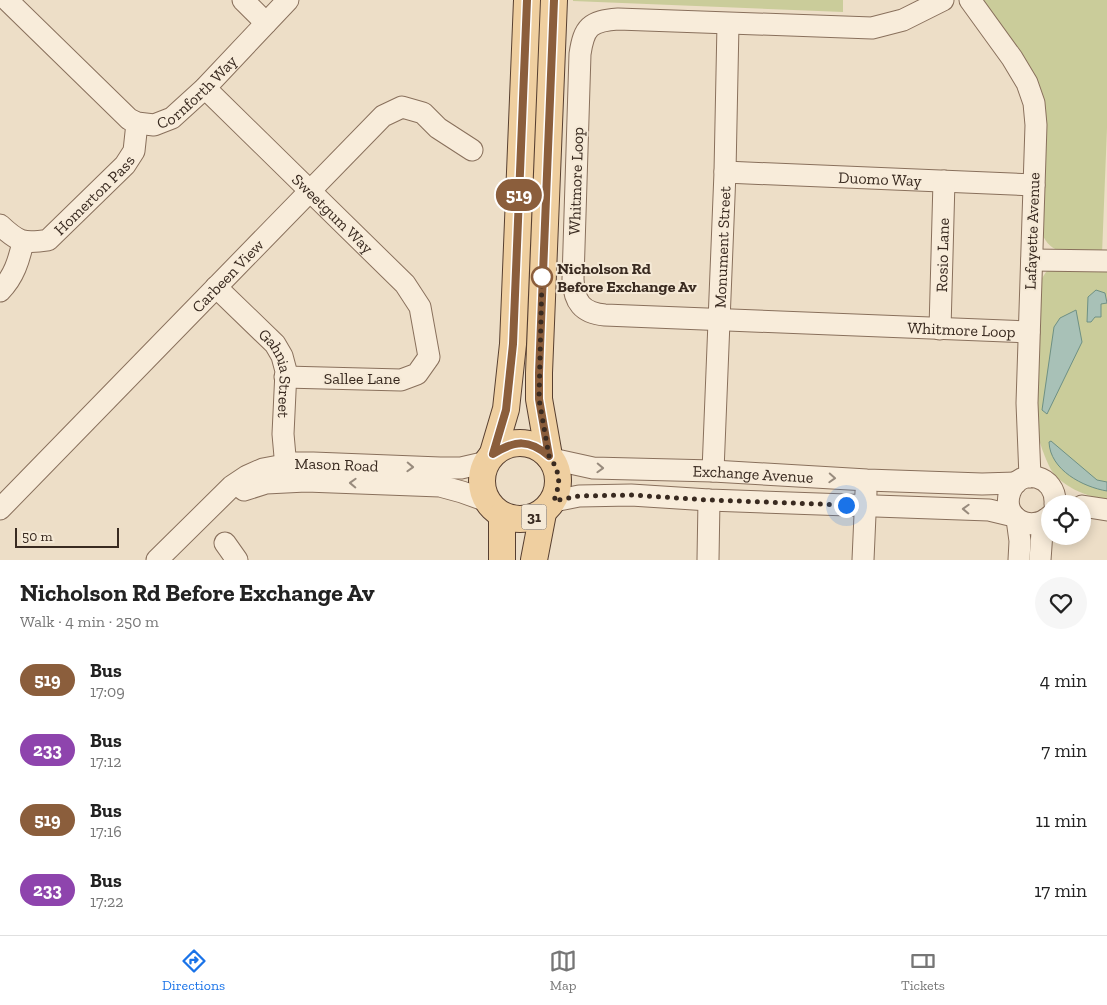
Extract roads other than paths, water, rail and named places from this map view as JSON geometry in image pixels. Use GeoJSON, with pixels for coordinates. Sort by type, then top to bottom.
{"type":"FeatureCollection","features":[{"type":"Feature","properties":{"kind":"main road","name":"31"},"geometry":{"type":"LineString","coordinates":[[527,0],[513,344],[506,410],[490,458],[483,472],[482,482],[483,492],[494,508],[512,519],[533,518],[548,507]]}},
{"type":"Feature","properties":{"kind":"main road","name":"31"},"geometry":{"type":"LineString","coordinates":[[534,560],[548,507],[559,484],[558,475],[550,457],[539,399],[554,0]]}},
{"type":"Feature","properties":{"kind":"main road"},"geometry":{"type":"LineString","coordinates":[[490,458],[506,445],[518,443],[530,444],[540,448],[550,457]]}},
{"type":"Feature","properties":{"kind":"main road","name":"31"},"geometry":{"type":"LineString","coordinates":[[494,508],[502,560]]}},
{"type":"Feature","properties":{"kind":"street","name":"Cornforth Way"},"geometry":{"type":"LineString","coordinates":[[7,0],[129,119],[154,125],[172,118],[205,88],[288,0]]}},
{"type":"Feature","properties":{"kind":"street"},"geometry":{"type":"LineString","coordinates":[[243,0],[266,23]]}},
{"type":"Feature","properties":{"kind":"street","name":"Whitmore Loop"},"geometry":{"type":"LineString","coordinates":[[943,0],[903,20],[872,28],[618,19],[601,20],[592,25],[583,37],[580,54],[574,296],[587,310],[592,313],[605,315],[1029,332]]}},
{"type":"Feature","properties":{"kind":"street","name":"Lafayette Avenue"},"geometry":{"type":"LineString","coordinates":[[972,1],[1012,58],[1027,83],[1034,103],[1036,125],[1023,480]]}},
{"type":"Feature","properties":{"kind":"street","name":"Monument Street"},"geometry":{"type":"LineString","coordinates":[[714,471],[718,320],[725,172],[728,24]]}},
{"type":"Feature","properties":{"kind":"street","name":"Sweetgum Way"},"geometry":{"type":"LineString","coordinates":[[205,88],[405,284],[420,308],[429,357]]}},
{"type":"Feature","properties":{"kind":"street","name":"Carbeen View"},"geometry":{"type":"LineString","coordinates":[[0,509],[383,116],[402,107],[423,113],[438,128],[472,150]]}},
{"type":"Feature","properties":{"kind":"street","name":"Homerton Pass"},"geometry":{"type":"LineString","coordinates":[[24,242],[31,243],[48,240],[125,165],[134,151],[137,122]]}},
{"type":"Feature","properties":{"kind":"street","name":"Duomo Way"},"geometry":{"type":"LineString","coordinates":[[725,172],[1034,185]]}},
{"type":"Feature","properties":{"kind":"street","name":"Rosio Lane"},"geometry":{"type":"LineString","coordinates":[[940,329],[944,181]]}},
{"type":"Feature","properties":{"kind":"street"},"geometry":{"type":"LineString","coordinates":[[0,225],[12,236],[24,242],[17,265],[7,284],[0,291]]}},
{"type":"Feature","properties":{"kind":"street"},"geometry":{"type":"LineString","coordinates":[[1032,260],[1107,261]]}},
{"type":"Feature","properties":{"kind":"street","name":"Gahnia Street"},"geometry":{"type":"LineString","coordinates":[[216,287],[274,344],[282,356],[286,376],[283,434],[287,473]]}},
{"type":"Feature","properties":{"kind":"street","name":"Sallee Lane"},"geometry":{"type":"LineString","coordinates":[[286,376],[400,380],[417,374],[429,357]]}},
{"type":"Feature","properties":{"kind":"street","name":"Exchange Avenue"},"geometry":{"type":"LineString","coordinates":[[550,457],[593,468],[714,471],[866,480],[982,484],[1023,480]]}},
{"type":"Feature","properties":{"kind":"street","name":"Mason Road"},"geometry":{"type":"LineString","coordinates":[[157,560],[204,515],[239,492],[266,483],[312,463],[462,468],[490,458]]}},
{"type":"Feature","properties":{"kind":"street","name":"Mason Road"},"geometry":{"type":"LineString","coordinates":[[287,473],[440,486],[462,492],[494,508]]}},
{"type":"Feature","properties":{"kind":"street"},"geometry":{"type":"LineString","coordinates":[[1019,560],[1020,541],[1016,518],[1010,508],[1008,499],[1010,491],[1023,480],[1039,478],[1050,485],[1055,495]]}},
{"type":"Feature","properties":{"kind":"street"},"geometry":{"type":"LineString","coordinates":[[863,560],[866,480]]}},
{"type":"Feature","properties":{"kind":"street","name":"Exchange Avenue"},"geometry":{"type":"LineString","coordinates":[[548,507],[579,496],[604,494],[709,500],[989,510],[1016,518]]}},
{"type":"Feature","properties":{"kind":"street"},"geometry":{"type":"LineString","coordinates":[[708,560],[709,500]]}},
{"type":"Feature","properties":{"kind":"street"},"geometry":{"type":"LineString","coordinates":[[1091,507],[1107,510]]}},
{"type":"Feature","properties":{"kind":"street"},"geometry":{"type":"LineString","coordinates":[[1016,518],[1030,524],[1041,521]]}},
{"type":"Feature","properties":{"kind":"street"},"geometry":{"type":"LineString","coordinates":[[225,543],[237,560]]}},
{"type":"Feature","properties":{"kind":"street"},"geometry":{"type":"LineString","coordinates":[[1040,560],[1041,545]]}},
{"type":"Feature","properties":{"kind":"place","name":"Nicholson Rd Before Exchange Av"},"geometry":{"type":"Point","coordinates":[542,277]}}]}
